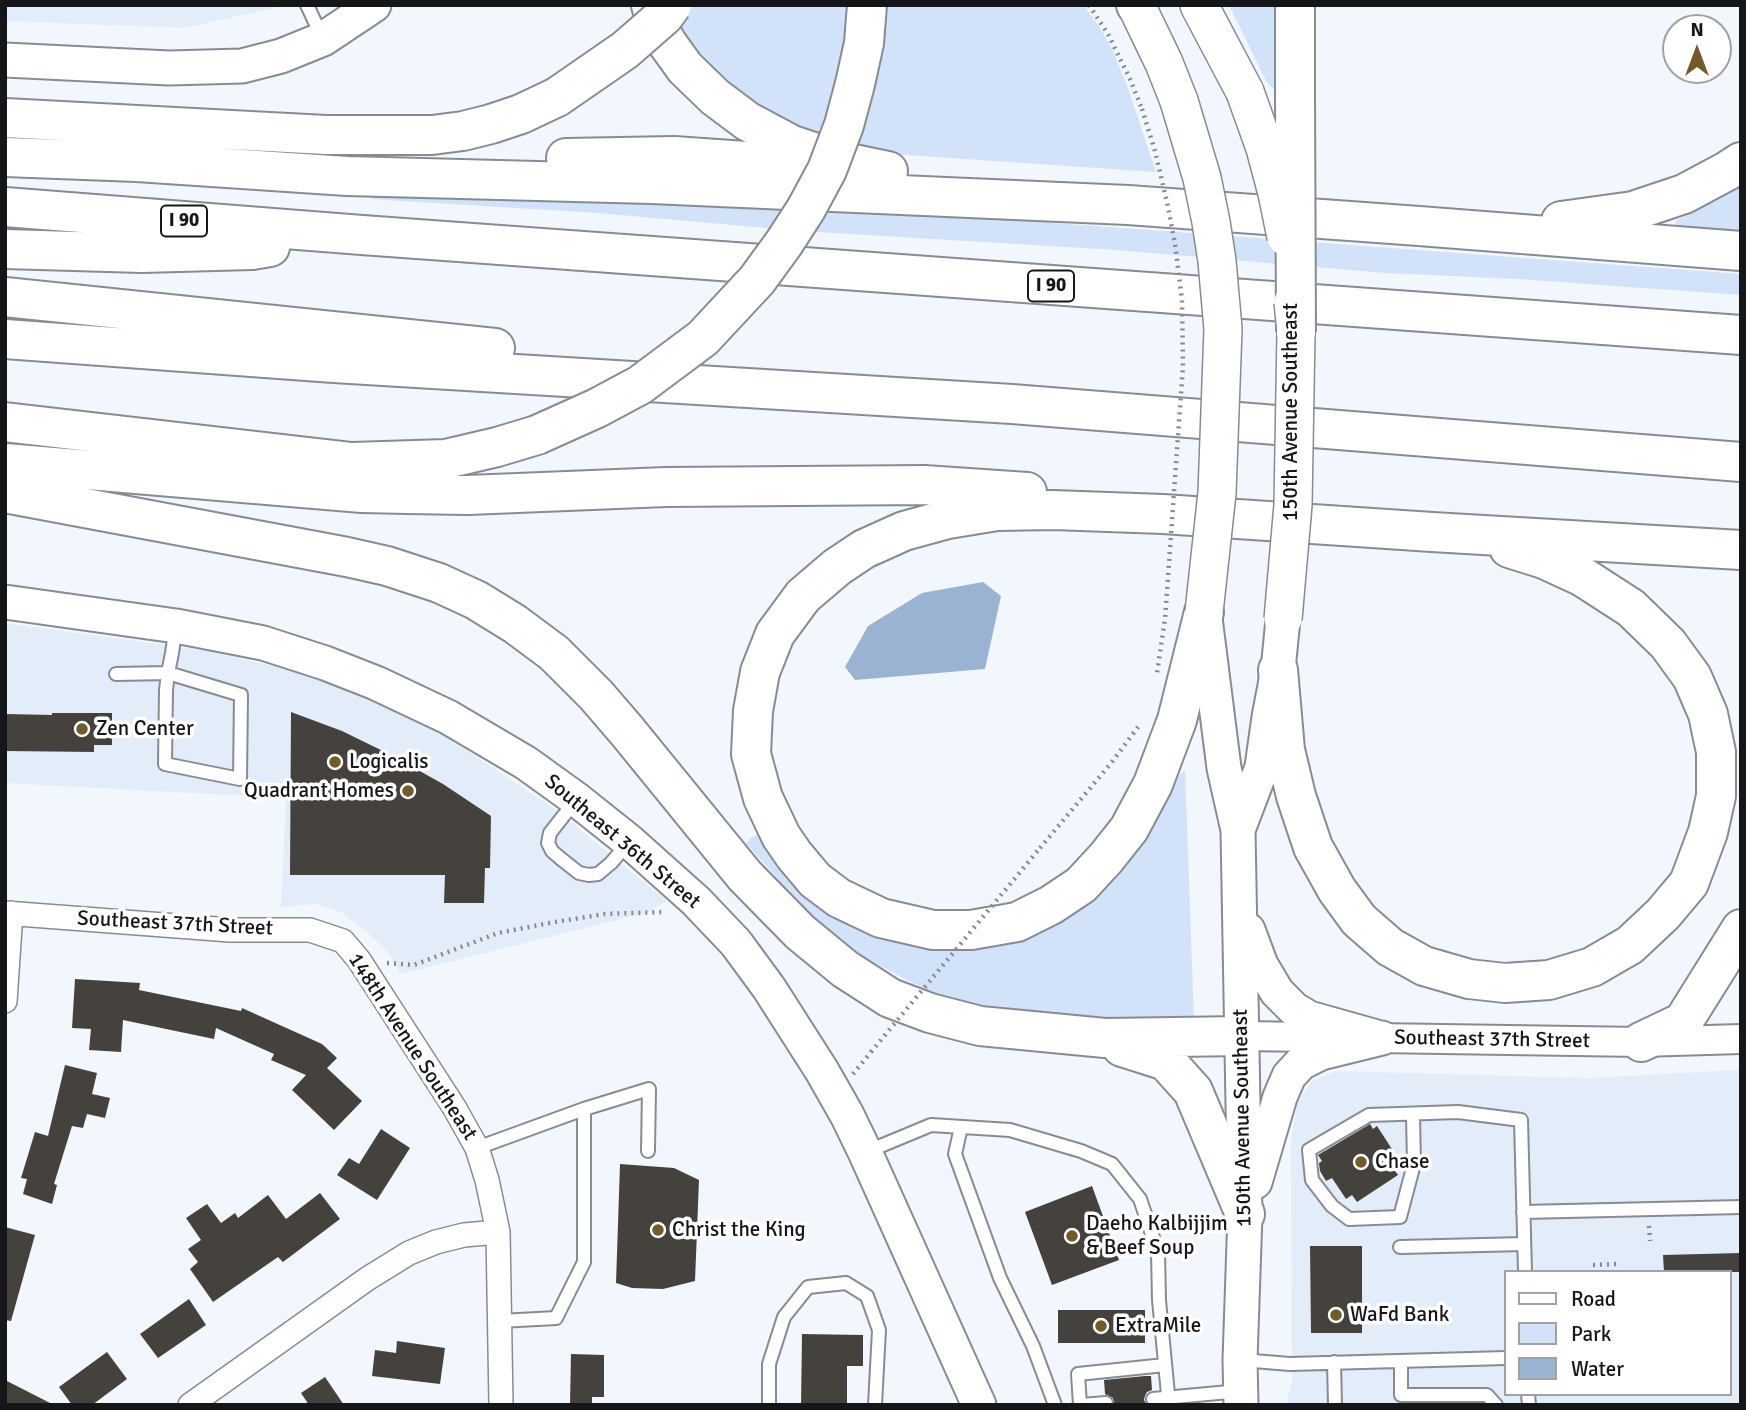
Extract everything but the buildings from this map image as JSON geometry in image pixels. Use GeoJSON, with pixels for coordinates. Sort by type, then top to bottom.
{"type":"FeatureCollection","features":[{"type":"Feature","properties":{"kind":"highway"},"geometry":{"type":"LineString","coordinates":[[651,5],[654,21],[685,68],[715,97],[747,121],[792,145],[841,161],[888,171]]}},
{"type":"Feature","properties":{"kind":"highway"},"geometry":{"type":"LineString","coordinates":[[5,118],[326,135],[432,135],[463,131],[521,114],[557,97],[625,50],[664,16],[672,5]]}},
{"type":"Feature","properties":{"kind":"highway"},"geometry":{"type":"LineString","coordinates":[[5,422],[352,462],[446,459],[537,435],[597,408],[640,384],[703,338],[757,280],[806,209],[827,170],[844,125],[864,43],[867,5]]}},
{"type":"Feature","properties":{"kind":"highway"},"geometry":{"type":"LineString","coordinates":[[1294,5],[1296,332]]}},
{"type":"Feature","properties":{"kind":"highway"},"geometry":{"type":"LineString","coordinates":[[1684,194],[1729,159],[1741,144]]}},
{"type":"Feature","properties":{"kind":"highway"},"geometry":{"type":"LineString","coordinates":[[137,162],[433,162],[674,156],[888,171],[1128,205]]}},
{"type":"Feature","properties":{"kind":"highway"},"geometry":{"type":"LineString","coordinates":[[5,157],[137,162],[347,176],[651,184],[1128,205],[1741,251]]}},
{"type":"Feature","properties":{"kind":"highway"},"geometry":{"type":"LineString","coordinates":[[1419,226],[1554,222],[1633,211],[1684,194],[1741,162]]}},
{"type":"Feature","properties":{"kind":"highway","name":"I 90"},"geometry":{"type":"LineString","coordinates":[[5,207],[1741,335]]}},
{"type":"Feature","properties":{"kind":"highway"},"geometry":{"type":"LineString","coordinates":[[5,249],[142,253],[252,250],[362,235]]}},
{"type":"Feature","properties":{"kind":"highway"},"geometry":{"type":"LineString","coordinates":[[5,297],[1012,404]]}},
{"type":"Feature","properties":{"kind":"highway"},"geometry":{"type":"LineString","coordinates":[[5,339],[334,363],[1012,404],[1741,463]]}},
{"type":"Feature","properties":{"kind":"highway"},"geometry":{"type":"LineString","coordinates":[[5,463],[362,493],[468,495],[666,487],[923,485],[1013,490],[1163,514]]}},
{"type":"Feature","properties":{"kind":"highway"},"geometry":{"type":"LineString","coordinates":[[5,493],[347,556],[439,583],[476,600],[554,653],[627,730],[745,876],[800,932],[845,969],[890,998],[930,1013],[980,1026],[1105,1038],[1243,1036]]}},
{"type":"Feature","properties":{"kind":"highway"},"geometry":{"type":"LineString","coordinates":[[1204,612],[1177,720],[1153,784],[1129,829],[1106,858],[1081,886],[1051,905],[1017,922],[971,930],[933,930],[881,918],[839,898],[815,880],[781,836],[763,798],[751,754],[753,711],[760,672],[775,634],[803,596],[829,574],[864,549],[904,531],[948,519],[997,511],[1053,510],[1163,514],[1741,550]]}},
{"type":"Feature","properties":{"kind":"highway"},"geometry":{"type":"LineString","coordinates":[[1278,670],[1285,750],[1296,796],[1313,847],[1337,890],[1359,920],[1390,947],[1424,966],[1469,979],[1505,983],[1549,979],[1592,967],[1630,945],[1663,914],[1689,883],[1708,832],[1716,796],[1716,752],[1708,714],[1692,677],[1668,644],[1631,608],[1583,577],[1544,559],[1505,546],[1432,532]]}},
{"type":"Feature","properties":{"kind":"highway"},"geometry":{"type":"LineString","coordinates":[[1641,1042],[1683,1022],[1741,929]]}},
{"type":"Feature","properties":{"kind":"highway"},"geometry":{"type":"LineString","coordinates":[[1105,1038],[1122,1047],[1166,1061],[1193,1091],[1245,1214]]}},
{"type":"Feature","properties":{"kind":"main road"},"geometry":{"type":"LineString","coordinates":[[5,60],[169,68],[243,66],[281,57],[323,39],[374,5]]}},
{"type":"Feature","properties":{"kind":"main road","name":"150th Avenue Southeast"},"geometry":{"type":"LineString","coordinates":[[1136,5],[1179,101],[1202,178],[1217,261],[1223,329],[1216,493],[1204,612],[1224,768],[1238,830],[1245,1214],[1241,1385]]}},
{"type":"Feature","properties":{"kind":"main road","name":"150th Avenue Southeast"},"geometry":{"type":"LineString","coordinates":[[1199,5],[1245,92],[1265,148],[1288,248],[1296,332],[1293,505],[1278,670],[1262,767],[1238,830]]}},
{"type":"Feature","properties":{"kind":"main road","name":"Southeast 36th Street"},"geometry":{"type":"LineString","coordinates":[[5,602],[176,626],[263,643],[325,663],[376,683],[447,717],[526,763],[629,842],[696,901],[736,943],[769,988],[822,1071],[866,1152],[979,1405]]}},
{"type":"Feature","properties":{"kind":"main road"},"geometry":{"type":"LineString","coordinates":[[1240,908],[1261,965],[1277,992],[1294,1009],[1309,1018],[1382,1038]]}},
{"type":"Feature","properties":{"kind":"main road"},"geometry":{"type":"LineString","coordinates":[[1245,1214],[1280,1097],[1289,1076],[1301,1063],[1321,1053],[1382,1038]]}},
{"type":"Feature","properties":{"kind":"street","name":"Southeast 37th Street"},"geometry":{"type":"LineString","coordinates":[[8,913],[230,930],[310,930],[343,941]]}},
{"type":"Feature","properties":{"kind":"street"},"geometry":{"type":"LineString","coordinates":[[5,1001],[8,913]]}},
{"type":"Feature","properties":{"kind":"street","name":"148th Avenue Southeast"},"geometry":{"type":"LineString","coordinates":[[343,941],[359,960],[454,1107],[477,1148],[498,1232],[501,1405]]}},
{"type":"Feature","properties":{"kind":"street","name":"Southeast 37th Street"},"geometry":{"type":"LineString","coordinates":[[1243,1036],[1641,1042],[1741,1039]]}},
{"type":"Feature","properties":{"kind":"street"},"geometry":{"type":"LineString","coordinates":[[190,1405],[367,1279],[409,1253],[464,1235],[498,1232]]}},
{"type":"Feature","properties":{"kind":"lane"},"geometry":{"type":"LineString","coordinates":[[307,5],[323,39]]}},
{"type":"Feature","properties":{"kind":"lane"},"geometry":{"type":"LineString","coordinates":[[116,674],[168,673],[242,695],[240,779],[165,764],[166,690],[168,673],[176,626]]}},
{"type":"Feature","properties":{"kind":"lane"},"geometry":{"type":"LineString","coordinates":[[576,799],[551,833],[548,843],[560,858],[579,873],[598,873],[611,863],[629,842]]}},
{"type":"Feature","properties":{"kind":"lane"},"geometry":{"type":"LineString","coordinates":[[477,1148],[584,1109],[649,1089],[648,1151]]}},
{"type":"Feature","properties":{"kind":"lane"},"geometry":{"type":"LineString","coordinates":[[500,1321],[556,1318],[584,1262],[584,1109]]}},
{"type":"Feature","properties":{"kind":"lane"},"geometry":{"type":"LineString","coordinates":[[1413,1115],[1414,1164],[1400,1217],[1349,1219],[1332,1206],[1312,1180],[1310,1150],[1369,1115],[1458,1112],[1521,1120],[1525,1270]]}},
{"type":"Feature","properties":{"kind":"lane"},"geometry":{"type":"LineString","coordinates":[[866,1152],[931,1125],[961,1126],[1010,1130],[1081,1151],[1112,1164],[1140,1199],[1158,1252],[1159,1300],[1169,1401]]}},
{"type":"Feature","properties":{"kind":"lane"},"geometry":{"type":"LineString","coordinates":[[961,1126],[955,1154],[1000,1278],[1033,1346],[1055,1405]]}},
{"type":"Feature","properties":{"kind":"lane"},"geometry":{"type":"LineString","coordinates":[[1523,1212],[1741,1207]]}},
{"type":"Feature","properties":{"kind":"lane"},"geometry":{"type":"LineString","coordinates":[[1399,1247],[1524,1244]]}},
{"type":"Feature","properties":{"kind":"lane"},"geometry":{"type":"LineString","coordinates":[[769,1405],[769,1364],[784,1317],[808,1287],[846,1283],[867,1296],[880,1330],[876,1405]]}},
{"type":"Feature","properties":{"kind":"lane"},"geometry":{"type":"LineString","coordinates":[[1153,1399],[1169,1401],[1241,1385],[1290,1364],[1504,1358]]}},
{"type":"Feature","properties":{"kind":"lane"},"geometry":{"type":"LineString","coordinates":[[1401,1361],[1401,1395],[1432,1400],[1488,1395],[1496,1405]]}},
{"type":"Feature","properties":{"kind":"lane"},"geometry":{"type":"LineString","coordinates":[[1334,1363],[1335,1405]]}},
{"type":"Feature","properties":{"kind":"lane"},"geometry":{"type":"LineString","coordinates":[[1106,1403],[1080,1405],[1077,1374],[1166,1365]]}},
{"type":"Feature","properties":{"kind":"path"},"geometry":{"type":"LineString","coordinates":[[1089,5],[1108,34],[1142,109],[1167,202],[1182,300],[1182,380],[1165,619],[1154,684]]}},
{"type":"Feature","properties":{"kind":"path"},"geometry":{"type":"LineString","coordinates":[[852,1076],[1112,762],[1145,717]]}},
{"type":"Feature","properties":{"kind":"path"},"geometry":{"type":"LineString","coordinates":[[359,960],[414,965],[498,933],[605,914],[673,912]]}},
{"type":"Feature","properties":{"kind":"path"},"geometry":{"type":"LineString","coordinates":[[1649,1222],[1650,1241]]}},
{"type":"Feature","properties":{"kind":"path"},"geometry":{"type":"LineString","coordinates":[[1593,1265],[1616,1264]]}},
{"type":"Feature","properties":{"kind":"shaded area"},"geometry":{"type":"Polygon","coordinates":[[[5,5],[286,5],[185,28],[5,21],[5,5]]]}},
{"type":"Feature","properties":{"kind":"shaded area"},"geometry":{"type":"Polygon","coordinates":[[[5,623],[208,651],[320,677],[438,732],[555,809],[667,901],[648,912],[401,974],[387,951],[341,912],[315,904],[281,907],[286,798],[5,783],[5,623]]]}},
{"type":"Feature","properties":{"kind":"shaded area"},"geometry":{"type":"Polygon","coordinates":[[[1741,1070],[1741,1405],[1287,1405],[1292,1384],[1291,1142],[1297,1104],[1312,1081],[1336,1071],[1589,1078],[1741,1070]]]}},
{"type":"Feature","properties":{"kind":"green space"},"geometry":{"type":"Polygon","coordinates":[[[674,5],[1084,5],[1113,51],[1156,172],[877,153],[825,139],[777,117],[720,78],[685,35],[674,5]]]}},
{"type":"Feature","properties":{"kind":"green space"},"geometry":{"type":"Polygon","coordinates":[[[1229,5],[1279,5],[1280,91],[1276,92],[1266,81],[1229,5]]]}},
{"type":"Feature","properties":{"kind":"green space"},"geometry":{"type":"Polygon","coordinates":[[[1741,183],[1741,232],[1677,228],[1676,220],[1741,183]]]}},
{"type":"Feature","properties":{"kind":"green space"},"geometry":{"type":"Polygon","coordinates":[[[371,193],[919,212],[1741,274],[1741,295],[1518,279],[1386,273],[1116,250],[800,231],[598,213],[374,199],[371,193]]]}},
{"type":"Feature","properties":{"kind":"green space"},"geometry":{"type":"Polygon","coordinates":[[[1185,771],[1194,1019],[1190,1023],[1017,1014],[966,1003],[921,987],[865,958],[808,913],[746,843],[764,832],[801,887],[846,923],[917,948],[977,950],[1024,941],[1074,914],[1113,881],[1149,833],[1178,776],[1185,771]]]}},
{"type":"Feature","properties":{"kind":"water"},"geometry":{"type":"Polygon","coordinates":[[[983,582],[1001,596],[985,669],[855,680],[845,667],[868,626],[922,593],[983,582]]]}},
{"type":"Feature","properties":{"kind":"place","name":"Zen Center"},"geometry":{"type":"Point","coordinates":[82,729]}},
{"type":"Feature","properties":{"kind":"place","name":"Logicalis"},"geometry":{"type":"Point","coordinates":[335,762]}},
{"type":"Feature","properties":{"kind":"place","name":"Quadrant Homes"},"geometry":{"type":"Point","coordinates":[408,791]}},
{"type":"Feature","properties":{"kind":"place","name":"Chase"},"geometry":{"type":"Point","coordinates":[1361,1162]}},
{"type":"Feature","properties":{"kind":"place","name":"Christ the King"},"geometry":{"type":"Point","coordinates":[658,1230]}},
{"type":"Feature","properties":{"kind":"place","name":"Daeho Kalbijjim & Beef Soup"},"geometry":{"type":"Point","coordinates":[1072,1236]}},
{"type":"Feature","properties":{"kind":"place","name":"WaFd Bank"},"geometry":{"type":"Point","coordinates":[1336,1315]}},
{"type":"Feature","properties":{"kind":"place","name":"ExtraMile"},"geometry":{"type":"Point","coordinates":[1101,1326]}}]}
